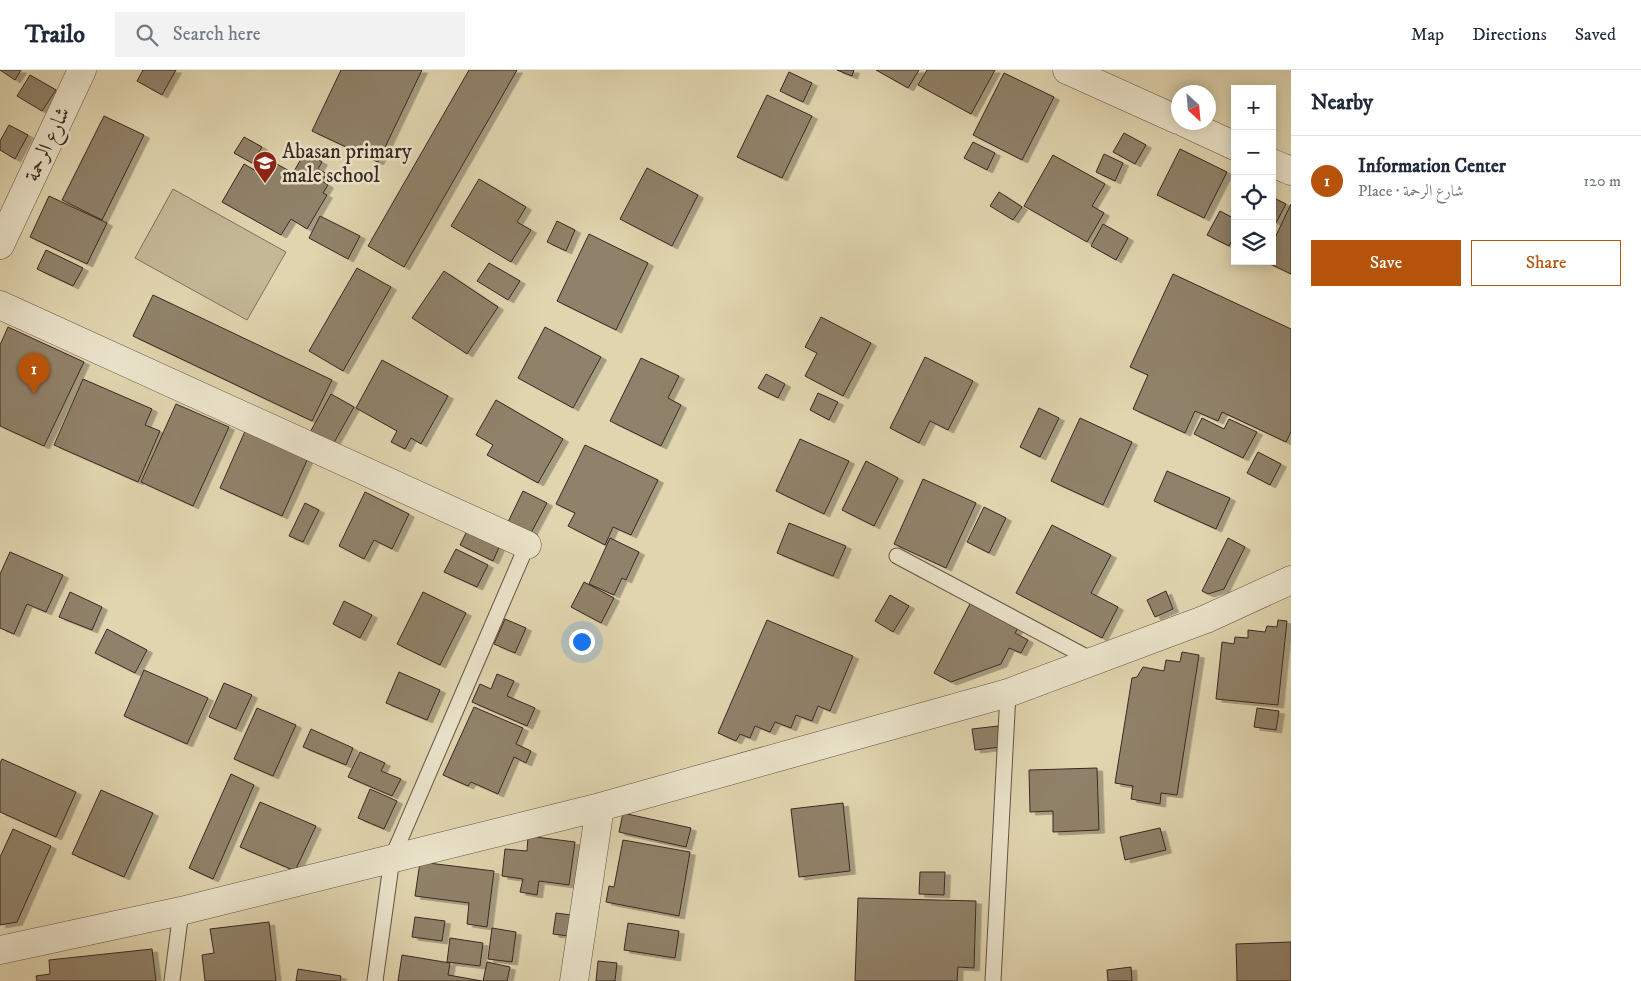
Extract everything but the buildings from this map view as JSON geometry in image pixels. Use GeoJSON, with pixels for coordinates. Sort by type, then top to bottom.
{"type":"FeatureCollection","features":[{"type":"Feature","properties":{"kind":"street","name":"شارع الرحمة"},"geometry":{"type":"LineString","coordinates":[[0,245],[82,70]]}},
{"type":"Feature","properties":{"kind":"street"},"geometry":{"type":"LineString","coordinates":[[1067,70],[1171,117]]}},
{"type":"Feature","properties":{"kind":"street"},"geometry":{"type":"LineString","coordinates":[[1200,130],[1231,144]]}},
{"type":"Feature","properties":{"kind":"street"},"geometry":{"type":"LineString","coordinates":[[1276,165],[1291,171]]}},
{"type":"Feature","properties":{"kind":"street"},"geometry":{"type":"LineString","coordinates":[[0,305],[527,545]]}},
{"type":"Feature","properties":{"kind":"street"},"geometry":{"type":"LineString","coordinates":[[0,950],[181,911],[600,807],[1008,693],[1206,618],[1291,580]]}},
{"type":"Feature","properties":{"kind":"street"},"geometry":{"type":"LineString","coordinates":[[574,981],[600,807]]}},
{"type":"Feature","properties":{"kind":"lane"},"geometry":{"type":"LineString","coordinates":[[376,981],[392,858],[527,545]]}},
{"type":"Feature","properties":{"kind":"lane"},"geometry":{"type":"LineString","coordinates":[[897,556],[1094,661]]}},
{"type":"Feature","properties":{"kind":"lane"},"geometry":{"type":"LineString","coordinates":[[993,981],[1008,693]]}},
{"type":"Feature","properties":{"kind":"lane"},"geometry":{"type":"LineString","coordinates":[[172,981],[181,911]]}},
{"type":"Feature","properties":{"kind":"shaded area"},"geometry":{"type":"Polygon","coordinates":[[[173,189],[286,252],[247,320],[135,258],[173,189]]]}},
{"type":"Feature","properties":{"kind":"place","name":"Abasan primary male school"},"geometry":{"type":"Point","coordinates":[265,184]}},
{"type":"Feature","properties":{"kind":"place","name":"Information Center"},"geometry":{"type":"Point","coordinates":[34,394]}}]}
